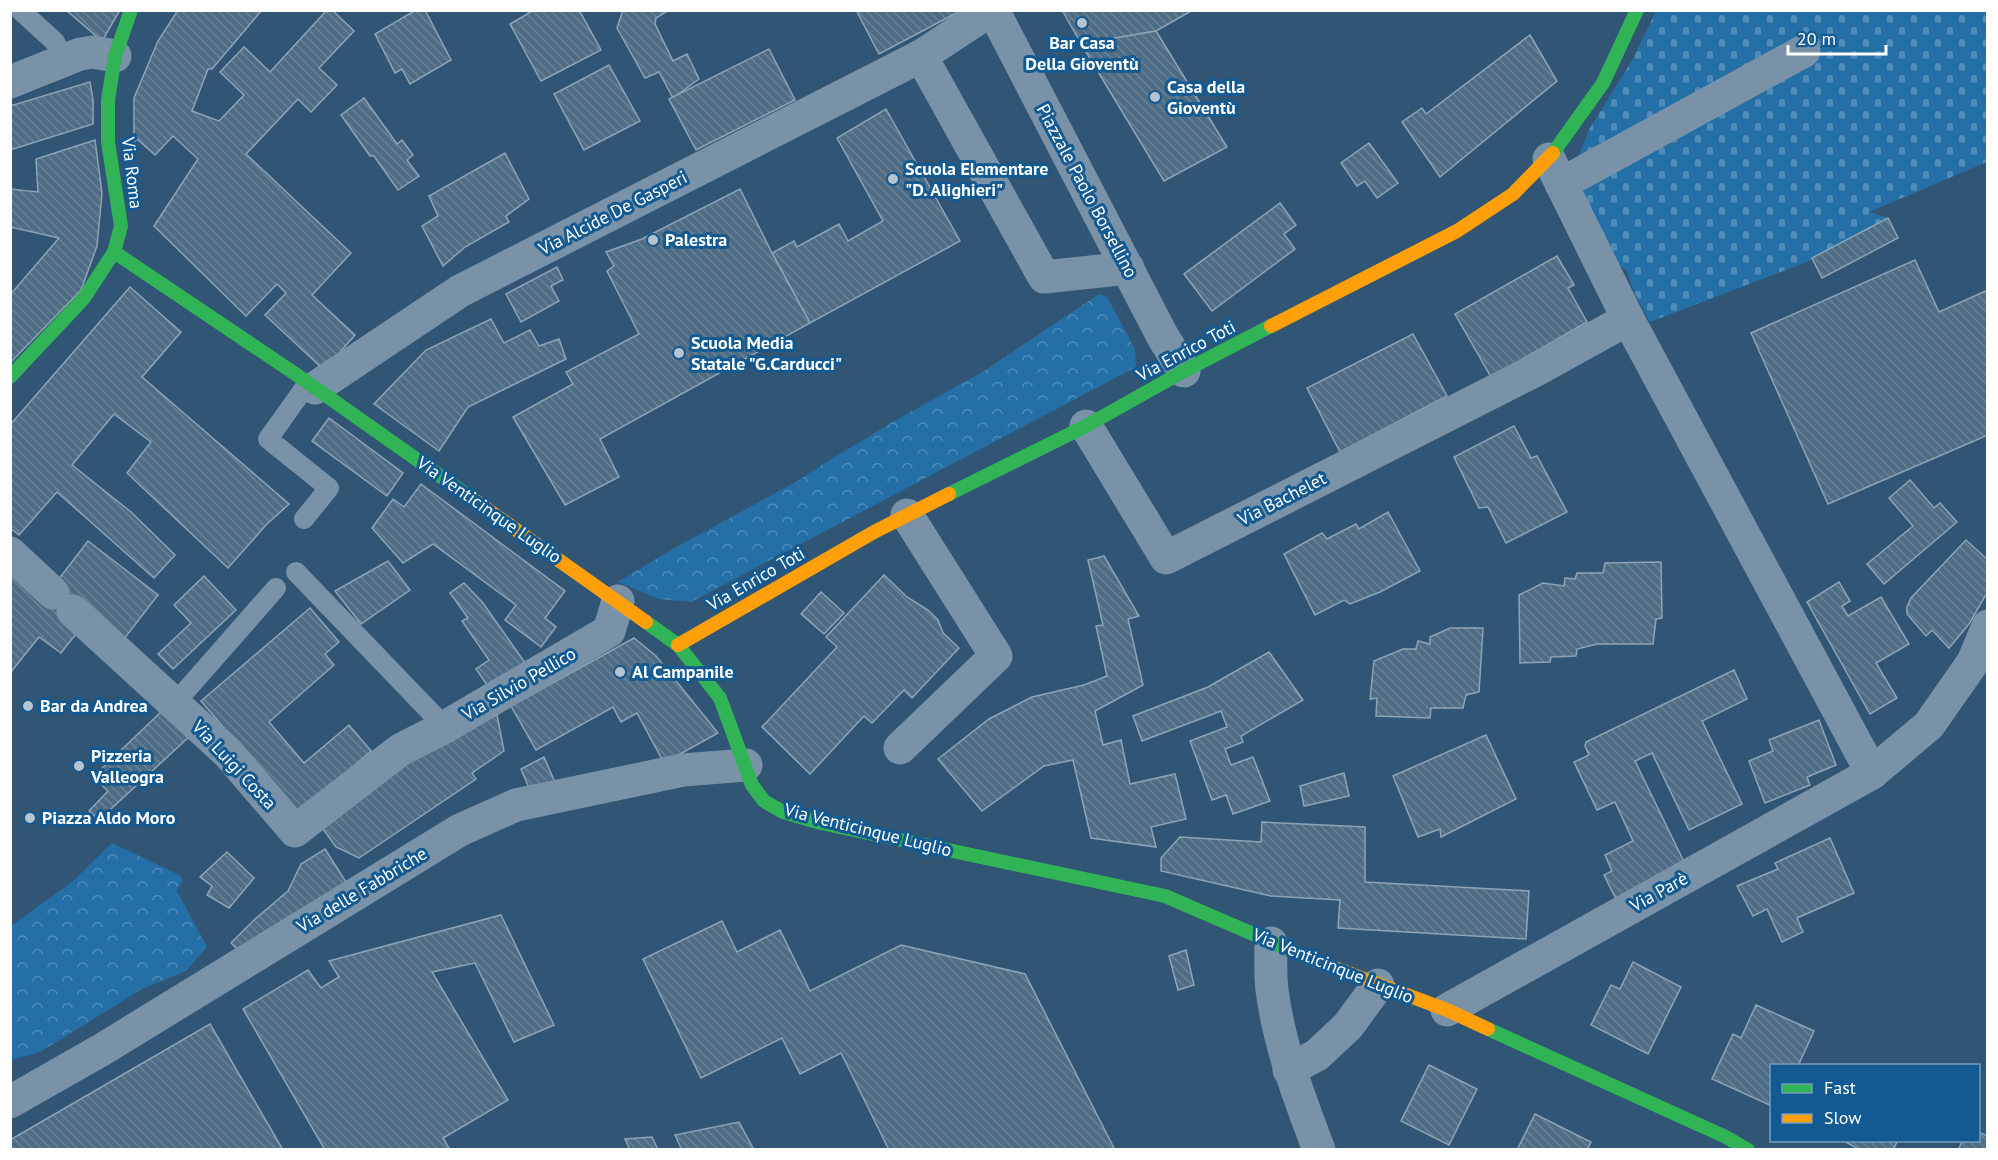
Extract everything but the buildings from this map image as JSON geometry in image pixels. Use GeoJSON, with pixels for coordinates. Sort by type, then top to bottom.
{"type":"FeatureCollection","features":[{"type":"Feature","properties":{"kind":"street","name":"Via Roma"},"geometry":{"type":"LineString","coordinates":[[10,377],[84,298],[114,252],[121,226],[108,142],[108,100],[115,56],[131,10]]}},
{"type":"Feature","properties":{"kind":"street","name":"Via Alcide De Gasperi"},"geometry":{"type":"LineString","coordinates":[[311,386],[460,291],[921,56],[992,10]]}},
{"type":"Feature","properties":{"kind":"street","name":"Piazzale Paolo Borsellino"},"geometry":{"type":"LineString","coordinates":[[992,10],[1163,338],[1184,371]]}},
{"type":"Feature","properties":{"kind":"street","name":"Via Enrico Toti"},"geometry":{"type":"LineString","coordinates":[[678,645],[874,532],[1086,426],[1184,371],[1457,231],[1513,194],[1555,172],[1603,83],[1637,10]]}},
{"type":"Feature","properties":{"kind":"street"},"geometry":{"type":"LineString","coordinates":[[1804,51],[1555,172],[1628,319],[1872,773]]}},
{"type":"Feature","properties":{"kind":"street"},"geometry":{"type":"LineString","coordinates":[[10,82],[80,54],[93,52],[115,56]]}},
{"type":"Feature","properties":{"kind":"street"},"geometry":{"type":"LineString","coordinates":[[921,56],[1044,277],[1128,268]]}},
{"type":"Feature","properties":{"kind":"street","name":"Via Venticinque Luglio"},"geometry":{"type":"LineString","coordinates":[[114,252],[311,386],[678,645],[720,698],[752,785],[764,801],[783,812],[833,825],[1165,896],[1271,943],[1378,986],[1447,1010],[1748,1149]]}},
{"type":"Feature","properties":{"kind":"street","name":"Via Bachelet"},"geometry":{"type":"LineString","coordinates":[[1086,426],[1166,558],[1536,382],[1628,319]]}},
{"type":"Feature","properties":{"kind":"street"},"geometry":{"type":"LineString","coordinates":[[900,748],[996,656],[907,515]]}},
{"type":"Feature","properties":{"kind":"street","name":"Via Luigi Costa"},"geometry":{"type":"LineString","coordinates":[[10,553],[228,753],[295,831],[400,750]]}},
{"type":"Feature","properties":{"kind":"street","name":"Via Silvio Pellico"},"geometry":{"type":"LineString","coordinates":[[400,750],[445,727],[609,632],[618,601]]}},
{"type":"Feature","properties":{"kind":"street","name":"Via Parè"},"geometry":{"type":"LineString","coordinates":[[1447,1010],[1872,773],[1929,725],[1973,662],[1988,626]]}},
{"type":"Feature","properties":{"kind":"street","name":"Via delle Fabbriche"},"geometry":{"type":"LineString","coordinates":[[10,1102],[113,1042],[460,830],[516,805],[683,770],[746,765]]}},
{"type":"Feature","properties":{"kind":"street"},"geometry":{"type":"LineString","coordinates":[[1271,943],[1271,987],[1278,1025],[1289,1070],[1319,1149]]}},
{"type":"Feature","properties":{"kind":"street"},"geometry":{"type":"LineString","coordinates":[[1289,1070],[1317,1055],[1348,1026],[1378,986]]}},
{"type":"Feature","properties":{"kind":"lane"},"geometry":{"type":"LineString","coordinates":[[20,10],[55,42],[64,61]]}},
{"type":"Feature","properties":{"kind":"lane"},"geometry":{"type":"LineString","coordinates":[[304,519],[329,488],[268,439],[311,386]]}},
{"type":"Feature","properties":{"kind":"lane"},"geometry":{"type":"LineString","coordinates":[[296,572],[445,727]]}},
{"type":"Feature","properties":{"kind":"lane"},"geometry":{"type":"LineString","coordinates":[[175,703],[276,588]]}},
{"type":"Feature","properties":{"kind":"green space"},"geometry":{"type":"Polygon","coordinates":[[[1656,11],[1987,11],[1987,162],[1869,212],[1888,218],[1812,260],[1650,322],[1634,292],[1627,271],[1618,264],[1583,197],[1578,157],[1590,128],[1633,59],[1656,11]]]}},
{"type":"Feature","properties":{"kind":"green space"},"geometry":{"type":"Polygon","coordinates":[[[1099,294],[1107,297],[1135,349],[1136,367],[691,602],[659,599],[618,582],[671,550],[794,483],[898,419],[984,371],[1099,294]]]}},
{"type":"Feature","properties":{"kind":"green space"},"geometry":{"type":"Polygon","coordinates":[[[112,843],[179,875],[183,880],[177,891],[207,947],[186,971],[142,989],[40,1052],[11,1060],[11,926],[72,882],[112,843]]]}},
{"type":"Feature","properties":{"kind":"traffic: fast"},"geometry":{"type":"LineString","coordinates":[[10,377],[84,298],[114,252],[121,226],[108,142],[108,100],[115,56],[131,10]]}},
{"type":"Feature","properties":{"kind":"traffic: fast"},"geometry":{"type":"LineString","coordinates":[[1553,153],[1603,83],[1637,10]]}},
{"type":"Feature","properties":{"kind":"traffic: fast"},"geometry":{"type":"LineString","coordinates":[[114,252],[297,375],[467,495]]}},
{"type":"Feature","properties":{"kind":"traffic: fast"},"geometry":{"type":"LineString","coordinates":[[949,494],[1086,426],[1271,326]]}},
{"type":"Feature","properties":{"kind":"traffic: fast"},"geometry":{"type":"LineString","coordinates":[[646,622],[678,645],[720,698],[752,785],[764,801],[783,812],[821,823],[1165,896],[1311,959]]}},
{"type":"Feature","properties":{"kind":"traffic: fast"},"geometry":{"type":"LineString","coordinates":[[1488,1029],[1726,1137],[1748,1150]]}},
{"type":"Feature","properties":{"kind":"traffic: slow"},"geometry":{"type":"LineString","coordinates":[[1271,326],[1457,231],[1513,194],[1553,153]]}},
{"type":"Feature","properties":{"kind":"traffic: slow"},"geometry":{"type":"LineString","coordinates":[[678,645],[874,532],[949,494]]}},
{"type":"Feature","properties":{"kind":"traffic: slow"},"geometry":{"type":"LineString","coordinates":[[467,495],[646,622]]}},
{"type":"Feature","properties":{"kind":"traffic: slow"},"geometry":{"type":"LineString","coordinates":[[1311,959],[1447,1010],[1488,1029]]}},
{"type":"Feature","properties":{"kind":"place","name":"Bar Casa Della Gioventù"},"geometry":{"type":"Point","coordinates":[1082,23]}},
{"type":"Feature","properties":{"kind":"place","name":"Casa della Gioventù"},"geometry":{"type":"Point","coordinates":[1155,97]}},
{"type":"Feature","properties":{"kind":"place","name":"Scuola Elementare \"D. Alighieri\""},"geometry":{"type":"Point","coordinates":[893,179]}},
{"type":"Feature","properties":{"kind":"place","name":"Palestra"},"geometry":{"type":"Point","coordinates":[653,240]}},
{"type":"Feature","properties":{"kind":"place","name":"Scuola Media Statale \"G.Carducci\""},"geometry":{"type":"Point","coordinates":[679,353]}},
{"type":"Feature","properties":{"kind":"place","name":"Al Campanile"},"geometry":{"type":"Point","coordinates":[620,672]}},
{"type":"Feature","properties":{"kind":"place","name":"Bar da Andrea"},"geometry":{"type":"Point","coordinates":[28,706]}},
{"type":"Feature","properties":{"kind":"place","name":"Pizzeria Valleogra"},"geometry":{"type":"Point","coordinates":[79,766]}},
{"type":"Feature","properties":{"kind":"place","name":"Piazza Aldo Moro"},"geometry":{"type":"Point","coordinates":[30,818]}}]}
